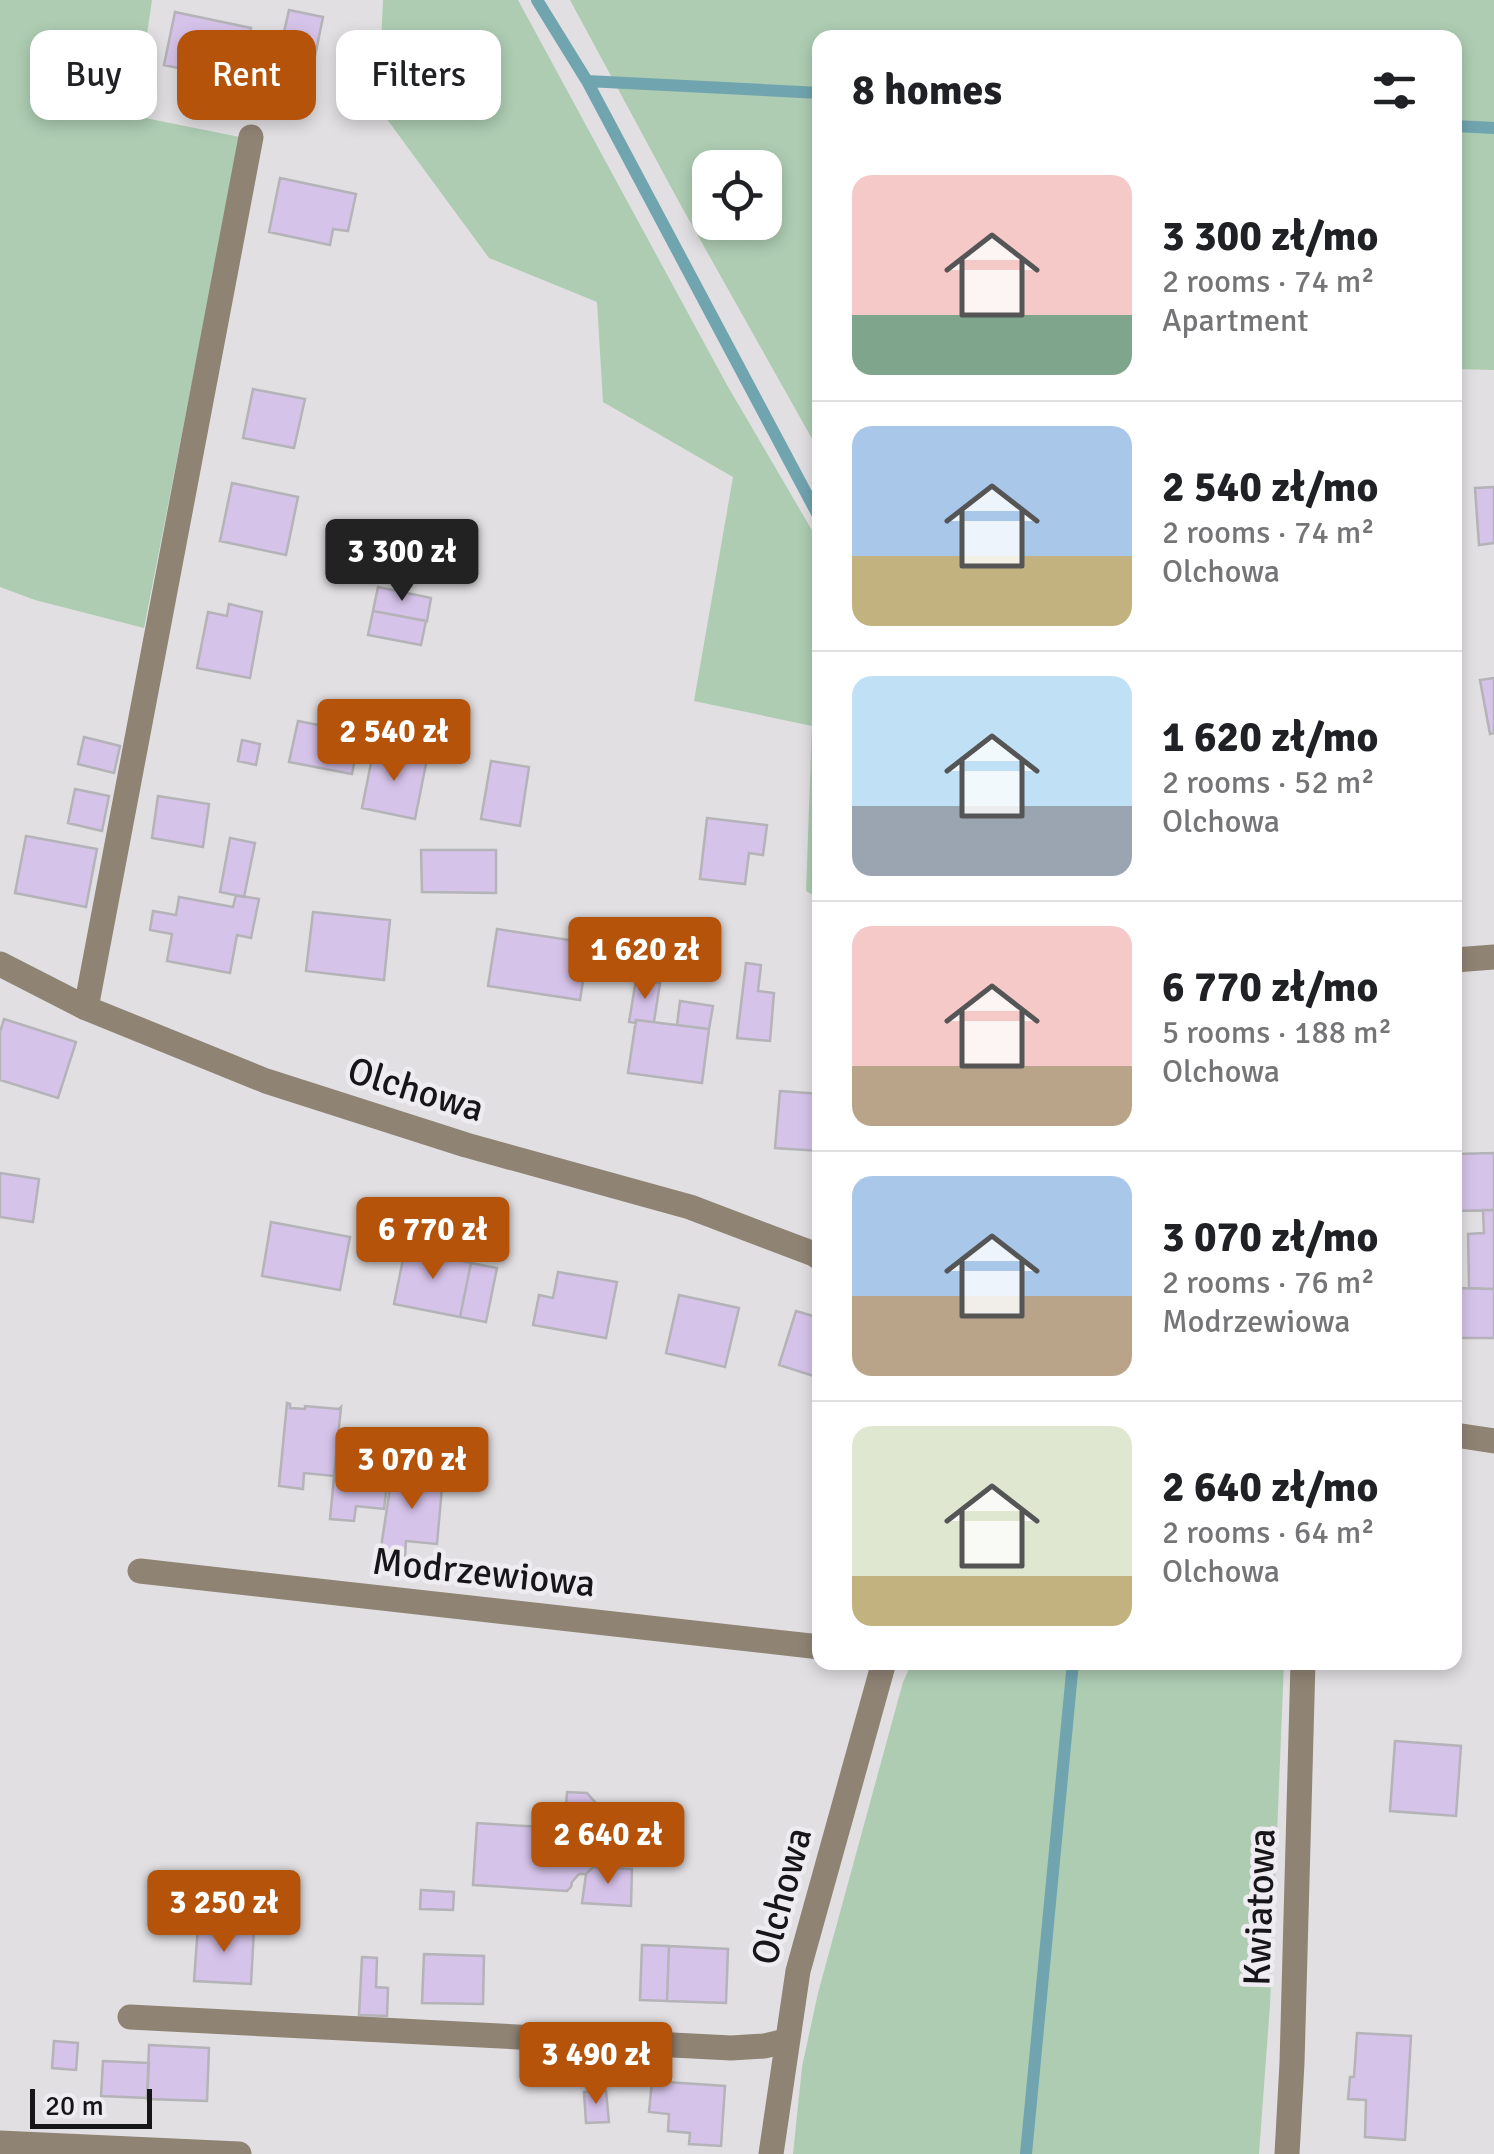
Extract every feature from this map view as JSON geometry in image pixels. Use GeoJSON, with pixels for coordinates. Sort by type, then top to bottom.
{"type":"FeatureCollection","features":[{"type":"Feature","properties":{"kind":"street"},"geometry":{"type":"LineString","coordinates":[[86,1008],[250,136]]}},
{"type":"Feature","properties":{"kind":"street"},"geometry":{"type":"LineString","coordinates":[[1462,959],[1494,956]]}},
{"type":"Feature","properties":{"kind":"street","name":"Olchowa"},"geometry":{"type":"LineString","coordinates":[[0,964],[86,1008],[266,1081],[466,1145],[690,1207],[812,1253]]}},
{"type":"Feature","properties":{"kind":"street"},"geometry":{"type":"LineString","coordinates":[[1462,1436],[1494,1441]]}},
{"type":"Feature","properties":{"kind":"street","name":"Modrzewiowa"},"geometry":{"type":"LineString","coordinates":[[140,1572],[812,1646]]}},
{"type":"Feature","properties":{"kind":"street","name":"Olchowa"},"geometry":{"type":"LineString","coordinates":[[772,2154],[798,1972],[882,1670]]}},
{"type":"Feature","properties":{"kind":"street","name":"Kwiatowa"},"geometry":{"type":"LineString","coordinates":[[1287,2154],[1303,1670]]}},
{"type":"Feature","properties":{"kind":"street"},"geometry":{"type":"LineString","coordinates":[[130,2017],[731,2048],[786,2041]]}},
{"type":"Feature","properties":{"kind":"street"},"geometry":{"type":"LineString","coordinates":[[0,2143],[239,2154]]}},
{"type":"Feature","properties":{"kind":"green space"},"geometry":{"type":"Polygon","coordinates":[[[0,0],[152,0],[148,30],[30,30],[30,120],[155,120],[240,137],[144,628],[0,587],[0,0]]]}},
{"type":"Feature","properties":{"kind":"green space"},"geometry":{"type":"Polygon","coordinates":[[[383,0],[518,0],[727,385],[812,530],[812,726],[694,701],[733,477],[603,402],[597,302],[489,258],[388,120],[501,120],[501,30],[382,30],[383,0]]]}},
{"type":"Feature","properties":{"kind":"green space"},"geometry":{"type":"Polygon","coordinates":[[[570,0],[1494,0],[1494,370],[1462,369],[1462,30],[812,30],[812,439],[700,240],[782,240],[782,150],[692,150],[692,225],[570,0]]]}},
{"type":"Feature","properties":{"kind":"green space"},"geometry":{"type":"Polygon","coordinates":[[[812,726],[812,894],[806,891],[812,726]]]}},
{"type":"Feature","properties":{"kind":"green space"},"geometry":{"type":"Polygon","coordinates":[[[909,1670],[1284,1670],[1270,2005],[1259,2154],[793,2154],[802,2067],[818,1993],[909,1670]]]}},
{"type":"Feature","properties":{"kind":"building"},"geometry":{"type":"Polygon","coordinates":[[[289,10],[323,17],[316,51],[316,30],[284,30],[289,10]]]}},
{"type":"Feature","properties":{"kind":"building"},"geometry":{"type":"Polygon","coordinates":[[[175,12],[251,28],[177,30],[177,68],[164,65],[175,12]]]}},
{"type":"Feature","properties":{"kind":"building"},"geometry":{"type":"Polygon","coordinates":[[[280,178],[356,194],[348,231],[333,229],[330,245],[269,232],[280,178]]]}},
{"type":"Feature","properties":{"kind":"building"},"geometry":{"type":"Polygon","coordinates":[[[253,389],[305,399],[294,448],[243,438],[253,389]]]}},
{"type":"Feature","properties":{"kind":"building"},"geometry":{"type":"Polygon","coordinates":[[[232,483],[298,497],[286,555],[220,541],[232,483]]]}},
{"type":"Feature","properties":{"kind":"building"},"geometry":{"type":"Polygon","coordinates":[[[1494,487],[1494,543],[1479,545],[1475,488],[1494,487]]]}},
{"type":"Feature","properties":{"kind":"building"},"geometry":{"type":"Polygon","coordinates":[[[378,587],[431,598],[427,621],[373,611],[378,587]]]}},
{"type":"Feature","properties":{"kind":"building"},"geometry":{"type":"Polygon","coordinates":[[[229,604],[262,612],[250,678],[197,668],[208,612],[227,616],[229,604]]]}},
{"type":"Feature","properties":{"kind":"building"},"geometry":{"type":"Polygon","coordinates":[[[373,611],[426,621],[421,645],[368,635],[373,611]]]}},
{"type":"Feature","properties":{"kind":"building"},"geometry":{"type":"Polygon","coordinates":[[[1494,678],[1494,733],[1490,734],[1480,680],[1494,678]]]}},
{"type":"Feature","properties":{"kind":"building"},"geometry":{"type":"Polygon","coordinates":[[[298,721],[360,733],[352,774],[289,762],[298,721]]]}},
{"type":"Feature","properties":{"kind":"building"},"geometry":{"type":"Polygon","coordinates":[[[84,737],[120,746],[114,773],[78,764],[84,737]]]}},
{"type":"Feature","properties":{"kind":"building"},"geometry":{"type":"Polygon","coordinates":[[[242,740],[260,744],[256,765],[238,761],[242,740]]]}},
{"type":"Feature","properties":{"kind":"building"},"geometry":{"type":"Polygon","coordinates":[[[374,748],[427,759],[415,819],[362,808],[374,748]]]}},
{"type":"Feature","properties":{"kind":"building"},"geometry":{"type":"Polygon","coordinates":[[[491,761],[529,767],[520,826],[481,819],[491,761]]]}},
{"type":"Feature","properties":{"kind":"building"},"geometry":{"type":"Polygon","coordinates":[[[75,789],[109,796],[102,831],[68,823],[75,789]]]}},
{"type":"Feature","properties":{"kind":"building"},"geometry":{"type":"Polygon","coordinates":[[[158,796],[209,804],[203,847],[152,838],[158,796]]]}},
{"type":"Feature","properties":{"kind":"building"},"geometry":{"type":"Polygon","coordinates":[[[707,818],[767,825],[763,855],[749,853],[745,884],[700,879],[707,818]]]}},
{"type":"Feature","properties":{"kind":"building"},"geometry":{"type":"Polygon","coordinates":[[[26,836],[97,849],[86,907],[15,893],[26,836]]]}},
{"type":"Feature","properties":{"kind":"building"},"geometry":{"type":"Polygon","coordinates":[[[230,838],[255,843],[244,897],[220,892],[230,838]]]}},
{"type":"Feature","properties":{"kind":"building"},"geometry":{"type":"Polygon","coordinates":[[[421,850],[496,850],[496,893],[422,892],[421,850]]]}},
{"type":"Feature","properties":{"kind":"building"},"geometry":{"type":"Polygon","coordinates":[[[236,895],[259,899],[251,938],[237,935],[230,973],[167,961],[172,934],[150,930],[153,911],[176,915],[179,897],[233,907],[236,895]]]}},
{"type":"Feature","properties":{"kind":"building"},"geometry":{"type":"Polygon","coordinates":[[[313,912],[390,920],[384,980],[306,971],[313,912]]]}},
{"type":"Feature","properties":{"kind":"building"},"geometry":{"type":"Polygon","coordinates":[[[497,929],[589,943],[580,1000],[488,986],[497,929]]]}},
{"type":"Feature","properties":{"kind":"building"},"geometry":{"type":"Polygon","coordinates":[[[746,963],[761,965],[758,991],[774,993],[770,1041],[737,1038],[746,963]]]}},
{"type":"Feature","properties":{"kind":"building"},"geometry":{"type":"Polygon","coordinates":[[[636,980],[660,983],[654,1022],[629,1022],[636,980]]]}},
{"type":"Feature","properties":{"kind":"building"},"geometry":{"type":"Polygon","coordinates":[[[680,1001],[713,1006],[709,1029],[677,1025],[680,1001]]]}},
{"type":"Feature","properties":{"kind":"building"},"geometry":{"type":"Polygon","coordinates":[[[4,1019],[76,1042],[58,1098],[0,1080],[0,1032],[4,1019]]]}},
{"type":"Feature","properties":{"kind":"building"},"geometry":{"type":"Polygon","coordinates":[[[636,1020],[709,1029],[702,1083],[628,1073],[636,1020]]]}},
{"type":"Feature","properties":{"kind":"building"},"geometry":{"type":"Polygon","coordinates":[[[780,1091],[812,1093],[812,1150],[775,1148],[780,1091]]]}},
{"type":"Feature","properties":{"kind":"building"},"geometry":{"type":"Polygon","coordinates":[[[1494,1153],[1494,1210],[1462,1211],[1462,1154],[1494,1153]]]}},
{"type":"Feature","properties":{"kind":"building"},"geometry":{"type":"Polygon","coordinates":[[[0,1173],[39,1179],[33,1222],[0,1217],[0,1173]]]}},
{"type":"Feature","properties":{"kind":"building"},"geometry":{"type":"Polygon","coordinates":[[[1483,1210],[1494,1210],[1494,1289],[1469,1288],[1468,1234],[1484,1233],[1483,1210]]]}},
{"type":"Feature","properties":{"kind":"building"},"geometry":{"type":"Polygon","coordinates":[[[271,1222],[350,1237],[340,1290],[262,1276],[271,1222]]]}},
{"type":"Feature","properties":{"kind":"building"},"geometry":{"type":"Polygon","coordinates":[[[433,1246],[445,1248],[450,1258],[471,1263],[460,1317],[394,1304],[405,1249],[425,1253],[433,1246]]]}},
{"type":"Feature","properties":{"kind":"building"},"geometry":{"type":"Polygon","coordinates":[[[471,1263],[497,1268],[486,1322],[460,1317],[471,1263]]]}},
{"type":"Feature","properties":{"kind":"building"},"geometry":{"type":"Polygon","coordinates":[[[558,1272],[617,1282],[606,1338],[533,1325],[539,1295],[553,1298],[558,1272]]]}},
{"type":"Feature","properties":{"kind":"building"},"geometry":{"type":"Polygon","coordinates":[[[1462,1288],[1494,1289],[1494,1338],[1462,1338],[1462,1288]]]}},
{"type":"Feature","properties":{"kind":"building"},"geometry":{"type":"Polygon","coordinates":[[[679,1295],[739,1308],[725,1367],[666,1353],[679,1295]]]}},
{"type":"Feature","properties":{"kind":"building"},"geometry":{"type":"Polygon","coordinates":[[[796,1311],[812,1316],[812,1375],[779,1365],[796,1311]]]}},
{"type":"Feature","properties":{"kind":"building"},"geometry":{"type":"Polygon","coordinates":[[[287,1403],[290,1408],[341,1407],[334,1476],[304,1473],[303,1489],[279,1486],[287,1403]]]}},
{"type":"Feature","properties":{"kind":"building"},"geometry":{"type":"Polygon","coordinates":[[[338,1436],[341,1440],[356,1441],[393,1438],[384,1509],[356,1506],[354,1521],[330,1519],[338,1436]]]}},
{"type":"Feature","properties":{"kind":"building"},"geometry":{"type":"Polygon","coordinates":[[[407,1472],[443,1476],[437,1544],[406,1541],[405,1556],[380,1554],[392,1475],[407,1477],[407,1472]]]}},
{"type":"Feature","properties":{"kind":"building"},"geometry":{"type":"Polygon","coordinates":[[[1395,1741],[1461,1746],[1456,1816],[1390,1811],[1395,1741]]]}},
{"type":"Feature","properties":{"kind":"building"},"geometry":{"type":"Polygon","coordinates":[[[567,1792],[587,1793],[626,1837],[586,1874],[579,1874],[567,1891],[473,1885],[477,1823],[543,1827],[566,1808],[567,1792]]]}},
{"type":"Feature","properties":{"kind":"building"},"geometry":{"type":"Polygon","coordinates":[[[593,1867],[632,1869],[631,1906],[582,1903],[586,1874],[593,1867]]]}},
{"type":"Feature","properties":{"kind":"building"},"geometry":{"type":"Polygon","coordinates":[[[421,1890],[454,1892],[453,1910],[420,1909],[421,1890]]]}},
{"type":"Feature","properties":{"kind":"building"},"geometry":{"type":"Polygon","coordinates":[[[198,1926],[254,1929],[251,1984],[194,1981],[198,1926]]]}},
{"type":"Feature","properties":{"kind":"building"},"geometry":{"type":"Polygon","coordinates":[[[642,1945],[669,1946],[667,2001],[640,2000],[642,1945]]]}},
{"type":"Feature","properties":{"kind":"building"},"geometry":{"type":"Polygon","coordinates":[[[669,1946],[728,1949],[726,2003],[667,2001],[669,1946]]]}},
{"type":"Feature","properties":{"kind":"building"},"geometry":{"type":"Polygon","coordinates":[[[424,1954],[484,1956],[483,2004],[422,2003],[424,1954]]]}},
{"type":"Feature","properties":{"kind":"building"},"geometry":{"type":"Polygon","coordinates":[[[362,1957],[377,1958],[376,1987],[388,1988],[387,2016],[359,2015],[362,1957]]]}},
{"type":"Feature","properties":{"kind":"building"},"geometry":{"type":"Polygon","coordinates":[[[1357,2033],[1411,2036],[1405,2140],[1365,2137],[1366,2100],[1348,2099],[1357,2033]]]}},
{"type":"Feature","properties":{"kind":"building"},"geometry":{"type":"Polygon","coordinates":[[[54,2041],[78,2043],[76,2070],[52,2068],[54,2041]]]}},
{"type":"Feature","properties":{"kind":"building"},"geometry":{"type":"Polygon","coordinates":[[[149,2045],[209,2048],[207,2101],[147,2099],[149,2045]]]}},
{"type":"Feature","properties":{"kind":"building"},"geometry":{"type":"Polygon","coordinates":[[[103,2061],[149,2063],[147,2098],[101,2096],[103,2061]]]}},
{"type":"Feature","properties":{"kind":"building"},"geometry":{"type":"Polygon","coordinates":[[[652,2081],[725,2086],[721,2146],[689,2144],[690,2133],[668,2131],[669,2114],[649,2112],[652,2081]]]}},
{"type":"Feature","properties":{"kind":"building"},"geometry":{"type":"Polygon","coordinates":[[[606,2091],[609,2122],[586,2123],[584,2092],[606,2091]]]}},
{"type":"Feature","properties":{"kind":"waterway"},"geometry":{"type":"LineString","coordinates":[[537,0],[587,81],[812,93]]}},
{"type":"Feature","properties":{"kind":"waterway"},"geometry":{"type":"LineString","coordinates":[[587,81],[812,504]]}},
{"type":"Feature","properties":{"kind":"waterway"},"geometry":{"type":"LineString","coordinates":[[1462,126],[1494,128]]}},
{"type":"Feature","properties":{"kind":"waterway"},"geometry":{"type":"LineString","coordinates":[[1026,2154],[1072,1670]]}}]}
